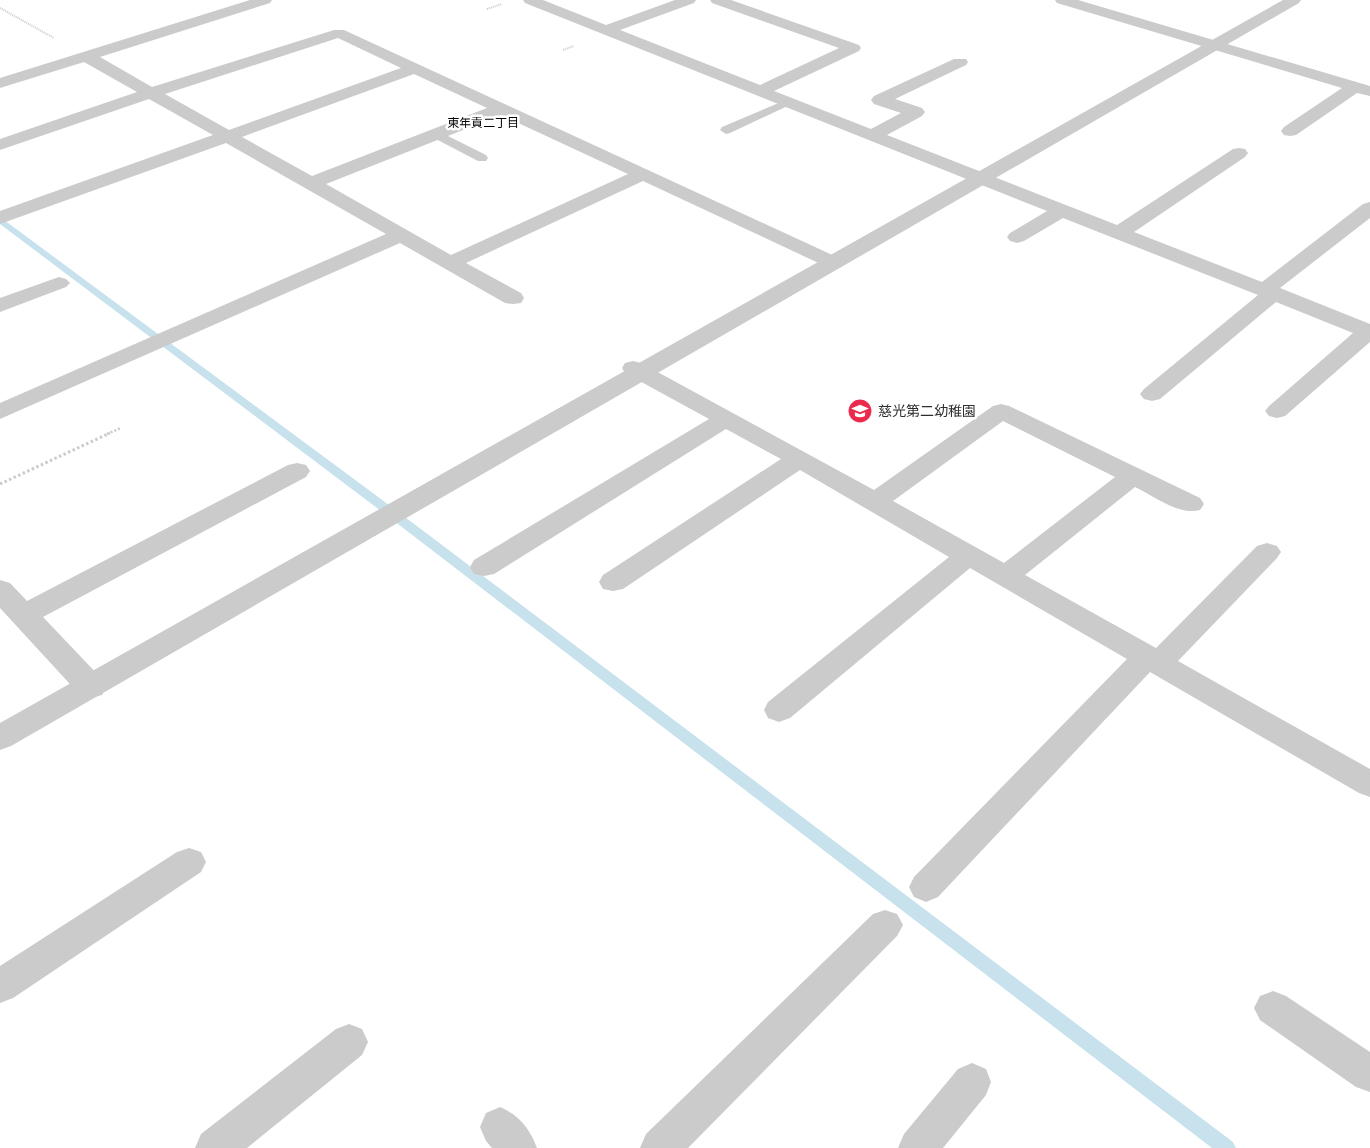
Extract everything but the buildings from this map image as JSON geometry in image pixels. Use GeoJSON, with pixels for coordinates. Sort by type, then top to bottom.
{"type":"FeatureCollection","features":[{"type":"Feature","properties":{"kind":"street"},"geometry":{"type":"LineString","coordinates":[[0,83],[265,0]]}},
{"type":"Feature","properties":{"kind":"street"},"geometry":{"type":"LineString","coordinates":[[530,0],[1370,331],[1278,411]]}},
{"type":"Feature","properties":{"kind":"street"},"geometry":{"type":"LineString","coordinates":[[606,30],[689,0]]}},
{"type":"Feature","properties":{"kind":"street"},"geometry":{"type":"LineString","coordinates":[[717,0],[854,48],[760,91]]}},
{"type":"Feature","properties":{"kind":"street"},"geometry":{"type":"LineString","coordinates":[[1062,0],[1362,89]]}},
{"type":"Feature","properties":{"kind":"street"},"geometry":{"type":"LineString","coordinates":[[0,738],[372,526],[637,370],[834,263],[1294,0]]}},
{"type":"Feature","properties":{"kind":"street"},"geometry":{"type":"LineString","coordinates":[[0,145],[153,92],[339,33],[834,263]]}},
{"type":"Feature","properties":{"kind":"street"},"geometry":{"type":"LineString","coordinates":[[86,56],[153,92],[513,298]]}},
{"type":"Feature","properties":{"kind":"street"},"geometry":{"type":"LineString","coordinates":[[872,135],[916,112],[880,100],[960,62]]}},
{"type":"Feature","properties":{"kind":"street"},"geometry":{"type":"LineString","coordinates":[[0,218],[416,68]]}},
{"type":"Feature","properties":{"kind":"street"},"geometry":{"type":"LineString","coordinates":[[1290,131],[1362,89]]}},
{"type":"Feature","properties":{"kind":"street"},"geometry":{"type":"LineString","coordinates":[[312,183],[503,108]]}},
{"type":"Feature","properties":{"kind":"street"},"geometry":{"type":"LineString","coordinates":[[1119,233],[1239,153]]}},
{"type":"Feature","properties":{"kind":"street"},"geometry":{"type":"LineString","coordinates":[[452,262],[644,174]]}},
{"type":"Feature","properties":{"kind":"street"},"geometry":{"type":"LineString","coordinates":[[1152,394],[1269,292],[1370,208]]}},
{"type":"Feature","properties":{"kind":"street"},"geometry":{"type":"LineString","coordinates":[[1017,237],[1062,210]]}},
{"type":"Feature","properties":{"kind":"street"},"geometry":{"type":"LineString","coordinates":[[0,412],[403,234]]}},
{"type":"Feature","properties":{"kind":"street"},"geometry":{"type":"LineString","coordinates":[[0,306],[60,283]]}},
{"type":"Feature","properties":{"kind":"street"},"geometry":{"type":"LineString","coordinates":[[637,370],[799,458],[1153,660],[1368,779]]}},
{"type":"Feature","properties":{"kind":"street"},"geometry":{"type":"LineString","coordinates":[[875,502],[1001,411],[1191,504]]}},
{"type":"Feature","properties":{"kind":"street"},"geometry":{"type":"LineString","coordinates":[[484,568],[726,419]]}},
{"type":"Feature","properties":{"kind":"street"},"geometry":{"type":"LineString","coordinates":[[613,582],[799,458]]}},
{"type":"Feature","properties":{"kind":"street"},"geometry":{"type":"LineString","coordinates":[[24,615],[297,471]]}},
{"type":"Feature","properties":{"kind":"street"},"geometry":{"type":"LineString","coordinates":[[1006,576],[1132,476]]}},
{"type":"Feature","properties":{"kind":"street"},"geometry":{"type":"LineString","coordinates":[[926,887],[1153,660],[1267,552]]}},
{"type":"Feature","properties":{"kind":"street"},"geometry":{"type":"LineString","coordinates":[[779,710],[969,555]]}},
{"type":"Feature","properties":{"kind":"street"},"geometry":{"type":"LineString","coordinates":[[0,590],[91,687]]}},
{"type":"Feature","properties":{"kind":"street"},"geometry":{"type":"LineString","coordinates":[[0,986],[189,862]]}},
{"type":"Feature","properties":{"kind":"street"},"geometry":{"type":"LineString","coordinates":[[660,1148],[885,925]]}},
{"type":"Feature","properties":{"kind":"street"},"geometry":{"type":"LineString","coordinates":[[1273,1008],[1370,1074]]}},
{"type":"Feature","properties":{"kind":"street"},"geometry":{"type":"LineString","coordinates":[[215,1148],[349,1042]]}},
{"type":"Feature","properties":{"kind":"street"},"geometry":{"type":"LineString","coordinates":[[918,1148],[972,1082]]}},
{"type":"Feature","properties":{"kind":"lane"},"geometry":{"type":"LineString","coordinates":[[726,130],[788,102]]}},
{"type":"Feature","properties":{"kind":"lane"},"geometry":{"type":"LineString","coordinates":[[436,134],[482,158]]}},
{"type":"Feature","properties":{"kind":"path"},"geometry":{"type":"LineString","coordinates":[[486,9],[504,3]]}},
{"type":"Feature","properties":{"kind":"path"},"geometry":{"type":"LineString","coordinates":[[0,8],[86,56]]}},
{"type":"Feature","properties":{"kind":"path"},"geometry":{"type":"LineString","coordinates":[[0,484],[121,428]]}},
{"type":"Feature","properties":{"kind":"waterway"},"geometry":{"type":"LineString","coordinates":[[0,220],[385,508],[1227,1148]]}},
{"type":"Feature","properties":{"kind":"place","name":"慈光第二幼稚園"},"geometry":{"type":"Point","coordinates":[860,411]}},
{"type":"Feature","properties":{"kind":"district","name":"東年貢二丁目"},"geometry":{"type":"Point","coordinates":[483,123]}}]}
